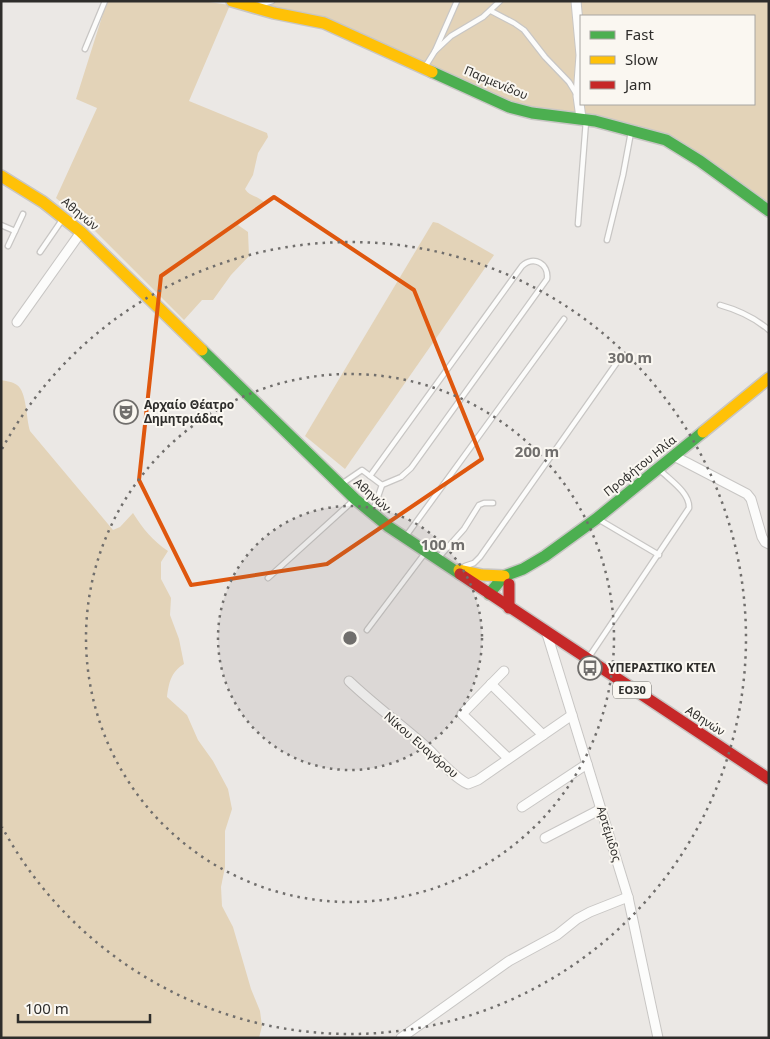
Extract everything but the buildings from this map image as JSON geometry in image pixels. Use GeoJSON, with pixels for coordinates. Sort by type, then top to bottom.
{"type":"FeatureCollection","features":[{"type":"Feature","properties":{"kind":"main road","name":"Παρμενίδου"},"geometry":{"type":"LineString","coordinates":[[232,1],[324,23],[349,32],[515,108],[532,113],[584,118],[666,140],[769,211]]}},
{"type":"Feature","properties":{"kind":"main road","name":"Αθηνών"},"geometry":{"type":"LineString","coordinates":[[1,176],[37,198],[81,232],[192,342],[372,514],[404,539],[769,779]]}},
{"type":"Feature","properties":{"kind":"main road","name":"Προφήτου Ηλία"},"geometry":{"type":"LineString","coordinates":[[506,580],[546,556],[596,519],[769,378]]}},
{"type":"Feature","properties":{"kind":"main road"},"geometry":{"type":"LineString","coordinates":[[450,568],[506,580]]}},
{"type":"Feature","properties":{"kind":"main road"},"geometry":{"type":"LineString","coordinates":[[492,597],[506,580]]}},
{"type":"Feature","properties":{"kind":"main road"},"geometry":{"type":"LineString","coordinates":[[506,580],[509,608]]}},
{"type":"Feature","properties":{"kind":"street"},"geometry":{"type":"LineString","coordinates":[[576,1],[580,55],[578,96],[580,103]]}},
{"type":"Feature","properties":{"kind":"street"},"geometry":{"type":"LineString","coordinates":[[580,105],[584,118]]}},
{"type":"Feature","properties":{"kind":"street"},"geometry":{"type":"LineString","coordinates":[[17,322],[81,232]]}},
{"type":"Feature","properties":{"kind":"street"},"geometry":{"type":"LineString","coordinates":[[674,456],[747,494],[751,499],[762,537],[769,544]]}},
{"type":"Feature","properties":{"kind":"street","name":"Αρτέμιδος"},"geometry":{"type":"LineString","coordinates":[[547,634],[628,897],[658,1038]]}},
{"type":"Feature","properties":{"kind":"street"},"geometry":{"type":"LineString","coordinates":[[504,671],[462,714],[508,758]]}},
{"type":"Feature","properties":{"kind":"street","name":"Νίκου Ευαγόρου"},"geometry":{"type":"LineString","coordinates":[[349,681],[466,783],[474,782],[572,715]]}},
{"type":"Feature","properties":{"kind":"street"},"geometry":{"type":"LineString","coordinates":[[491,684],[543,735]]}},
{"type":"Feature","properties":{"kind":"street"},"geometry":{"type":"LineString","coordinates":[[522,807],[587,764]]}},
{"type":"Feature","properties":{"kind":"street"},"geometry":{"type":"LineString","coordinates":[[545,838],[601,809]]}},
{"type":"Feature","properties":{"kind":"street"},"geometry":{"type":"LineString","coordinates":[[401,1038],[510,961],[584,916],[628,897]]}},
{"type":"Feature","properties":{"kind":"lane"},"geometry":{"type":"LineString","coordinates":[[86,49],[105,1]]}},
{"type":"Feature","properties":{"kind":"lane"},"geometry":{"type":"LineString","coordinates":[[253,6],[272,1]]}},
{"type":"Feature","properties":{"kind":"lane"},"geometry":{"type":"LineString","coordinates":[[425,68],[458,1]]}},
{"type":"Feature","properties":{"kind":"lane"},"geometry":{"type":"LineString","coordinates":[[435,51],[451,36],[491,11],[500,1]]}},
{"type":"Feature","properties":{"kind":"lane"},"geometry":{"type":"LineString","coordinates":[[491,11],[524,30],[544,58],[569,82],[578,96]]}},
{"type":"Feature","properties":{"kind":"lane"},"geometry":{"type":"LineString","coordinates":[[578,224],[584,118]]}},
{"type":"Feature","properties":{"kind":"lane"},"geometry":{"type":"LineString","coordinates":[[607,240],[623,175],[631,131]]}},
{"type":"Feature","properties":{"kind":"lane"},"geometry":{"type":"LineString","coordinates":[[8,246],[23,214]]}},
{"type":"Feature","properties":{"kind":"lane"},"geometry":{"type":"LineString","coordinates":[[40,252],[64,218]]}},
{"type":"Feature","properties":{"kind":"lane"},"geometry":{"type":"LineString","coordinates":[[1,225],[15,231]]}},
{"type":"Feature","properties":{"kind":"lane"},"geometry":{"type":"LineString","coordinates":[[370,476],[522,266],[534,260],[542,263],[546,268],[547,279],[411,468],[401,477],[382,485],[372,514]]}},
{"type":"Feature","properties":{"kind":"lane"},"geometry":{"type":"LineString","coordinates":[[720,305],[736,309],[769,330]]}},
{"type":"Feature","properties":{"kind":"lane"},"geometry":{"type":"LineString","coordinates":[[404,539],[564,319]]}},
{"type":"Feature","properties":{"kind":"lane"},"geometry":{"type":"LineString","coordinates":[[450,568],[468,566],[480,557],[618,360]]}},
{"type":"Feature","properties":{"kind":"lane"},"geometry":{"type":"LineString","coordinates":[[587,660],[660,555],[689,508],[686,496],[659,469]]}},
{"type":"Feature","properties":{"kind":"lane"},"geometry":{"type":"LineString","coordinates":[[340,485],[362,470],[382,485]]}},
{"type":"Feature","properties":{"kind":"lane"},"geometry":{"type":"LineString","coordinates":[[268,578],[355,499]]}},
{"type":"Feature","properties":{"kind":"lane"},"geometry":{"type":"LineString","coordinates":[[436,560],[464,529],[479,505],[493,503]]}},
{"type":"Feature","properties":{"kind":"lane"},"geometry":{"type":"LineString","coordinates":[[596,519],[660,555]]}},
{"type":"Feature","properties":{"kind":"lane"},"geometry":{"type":"LineString","coordinates":[[367,630],[425,553]]}},
{"type":"Feature","properties":{"kind":"highlighted area"},"geometry":{"type":"Polygon","coordinates":[[[274,197],[414,290],[482,459],[327,564],[191,585],[139,480],[161,276],[274,197]]]}},
{"type":"Feature","properties":{"kind":"shaded area"},"geometry":{"type":"Polygon","coordinates":[[[107,1],[202,1],[230,5],[189,101],[267,133],[268,137],[258,153],[253,175],[245,189],[266,204],[259,210],[250,212],[238,225],[248,232],[249,256],[231,275],[213,300],[202,300],[184,320],[95,231],[56,198],[97,108],[76,99],[107,1]]]}},
{"type":"Feature","properties":{"kind":"shaded area"},"geometry":{"type":"Polygon","coordinates":[[[249,1],[769,1],[769,207],[682,143],[605,118],[515,104],[462,79],[249,1]]]}},
{"type":"Feature","properties":{"kind":"shaded area"},"geometry":{"type":"Polygon","coordinates":[[[433,222],[494,255],[345,469],[305,436],[433,222]]]}},
{"type":"Feature","properties":{"kind":"shaded area"},"geometry":{"type":"Polygon","coordinates":[[[1,380],[14,383],[20,388],[23,393],[30,431],[113,530],[120,527],[133,513],[149,534],[168,551],[161,562],[161,579],[171,598],[170,615],[179,639],[184,664],[176,670],[171,678],[167,697],[187,715],[198,740],[213,761],[228,789],[232,809],[225,831],[225,867],[221,887],[222,906],[233,927],[251,989],[260,1011],[262,1026],[259,1038],[1,1038],[1,380]]]}},
{"type":"Feature","properties":{"kind":"traffic: fast"},"geometry":{"type":"LineString","coordinates":[[432,72],[509,107],[532,113],[595,121],[666,140],[700,161],[769,211]]}},
{"type":"Feature","properties":{"kind":"traffic: fast"},"geometry":{"type":"LineString","coordinates":[[202,350],[355,499],[389,527],[460,574]]}},
{"type":"Feature","properties":{"kind":"traffic: fast"},"geometry":{"type":"LineString","coordinates":[[489,594],[504,576],[523,569],[545,556],[596,519],[703,432]]}},
{"type":"Feature","properties":{"kind":"traffic: slow"},"geometry":{"type":"LineString","coordinates":[[232,1],[274,13],[324,23],[432,72]]}},
{"type":"Feature","properties":{"kind":"traffic: slow"},"geometry":{"type":"LineString","coordinates":[[1,176],[43,202],[81,232],[202,350]]}},
{"type":"Feature","properties":{"kind":"traffic: slow"},"geometry":{"type":"LineString","coordinates":[[703,432],[769,378]]}},
{"type":"Feature","properties":{"kind":"traffic: slow"},"geometry":{"type":"LineString","coordinates":[[459,570],[482,575],[504,576]]}},
{"type":"Feature","properties":{"kind":"traffic: jam"},"geometry":{"type":"LineString","coordinates":[[460,574],[769,779]]}},
{"type":"Feature","properties":{"kind":"traffic: jam"},"geometry":{"type":"LineString","coordinates":[[509,584],[509,608]]}},
{"type":"Feature","properties":{"kind":"place","name":"Αρχαίο Θέατρο Δημητριάδας"},"geometry":{"type":"Point","coordinates":[126,412]}},
{"type":"Feature","properties":{"kind":"place","name":"ΥΠΕΡΑΣΤΙΚΟ ΚΤΕΛ"},"geometry":{"type":"Point","coordinates":[590,668]}}]}
